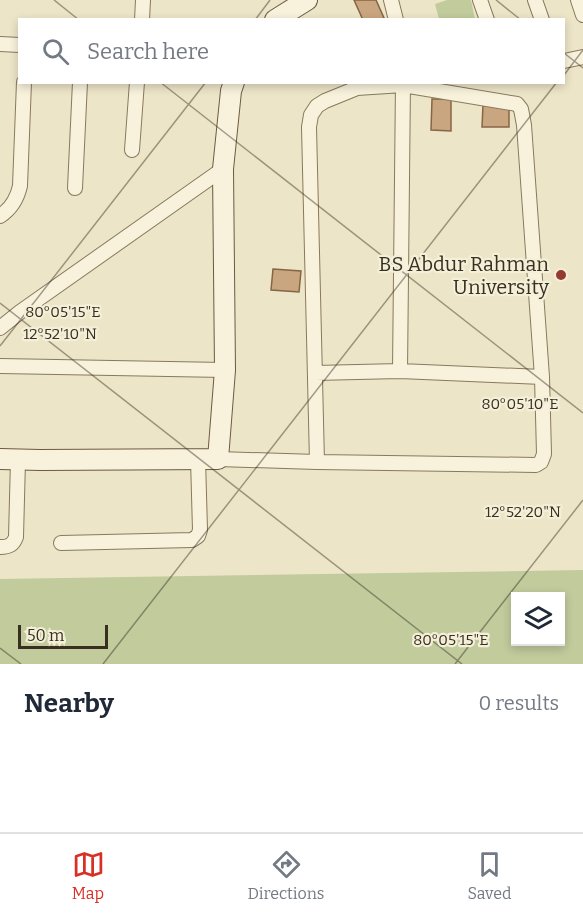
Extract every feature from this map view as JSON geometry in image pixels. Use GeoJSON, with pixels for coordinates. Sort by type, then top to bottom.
{"type":"FeatureCollection","features":[{"type":"Feature","properties":{"kind":"street"},"geometry":{"type":"LineString","coordinates":[[142,18],[143,0]]}},
{"type":"Feature","properties":{"kind":"street"},"geometry":{"type":"LineString","coordinates":[[277,18],[307,0]]}},
{"type":"Feature","properties":{"kind":"street"},"geometry":{"type":"LineString","coordinates":[[391,0],[396,18]]}},
{"type":"Feature","properties":{"kind":"street"},"geometry":{"type":"LineString","coordinates":[[480,0],[486,18]]}},
{"type":"Feature","properties":{"kind":"street"},"geometry":{"type":"LineString","coordinates":[[535,0],[541,18]]}},
{"type":"Feature","properties":{"kind":"street"},"geometry":{"type":"LineString","coordinates":[[578,0],[583,15]]}},
{"type":"Feature","properties":{"kind":"street"},"geometry":{"type":"LineString","coordinates":[[0,44],[18,45]]}},
{"type":"Feature","properties":{"kind":"street"},"geometry":{"type":"LineString","coordinates":[[565,61],[583,57]]}},
{"type":"Feature","properties":{"kind":"street"},"geometry":{"type":"LineString","coordinates":[[0,216],[12,206],[20,186],[24,84]]}},
{"type":"Feature","properties":{"kind":"street"},"geometry":{"type":"LineString","coordinates":[[75,188],[80,84]]}},
{"type":"Feature","properties":{"kind":"street"},"geometry":{"type":"LineString","coordinates":[[132,150],[137,84]]}},
{"type":"Feature","properties":{"kind":"street"},"geometry":{"type":"LineString","coordinates":[[218,459],[225,370],[223,169],[233,84]]}},
{"type":"Feature","properties":{"kind":"street"},"geometry":{"type":"LineString","coordinates":[[400,371],[403,84]]}},
{"type":"Feature","properties":{"kind":"street"},"geometry":{"type":"LineString","coordinates":[[0,547],[8,547],[16,537],[9,459],[218,459],[317,462],[536,465],[541,462],[544,453],[542,377],[524,125],[521,109],[517,104],[403,84],[357,88],[325,100],[311,115],[309,127],[317,462]]}},
{"type":"Feature","properties":{"kind":"street"},"geometry":{"type":"LineString","coordinates":[[0,328],[223,169]]}},
{"type":"Feature","properties":{"kind":"street"},"geometry":{"type":"LineString","coordinates":[[0,366],[225,370]]}},
{"type":"Feature","properties":{"kind":"street"},"geometry":{"type":"LineString","coordinates":[[315,373],[400,371],[542,377]]}},
{"type":"Feature","properties":{"kind":"street"},"geometry":{"type":"LineString","coordinates":[[61,543],[192,540],[198,536],[200,530],[198,459]]}},
{"type":"Feature","properties":{"kind":"green space"},"geometry":{"type":"Polygon","coordinates":[[[447,0],[471,0],[475,18],[439,18],[435,4],[447,0]]]}},
{"type":"Feature","properties":{"kind":"green space"},"geometry":{"type":"Polygon","coordinates":[[[583,570],[583,664],[0,664],[0,579],[583,570]]]}},
{"type":"Feature","properties":{"kind":"building"},"geometry":{"type":"Polygon","coordinates":[[[354,0],[376,0],[384,18],[362,18],[354,0]]]}},
{"type":"Feature","properties":{"kind":"building"},"geometry":{"type":"Polygon","coordinates":[[[432,99],[451,99],[451,131],[431,130],[432,99]]]}},
{"type":"Feature","properties":{"kind":"building"},"geometry":{"type":"Polygon","coordinates":[[[483,105],[509,105],[509,127],[482,127],[483,105]]]}},
{"type":"Feature","properties":{"kind":"building"},"geometry":{"type":"Polygon","coordinates":[[[273,269],[301,271],[299,292],[271,290],[273,269]]]}},
{"type":"Feature","properties":{"kind":"place","name":"BS Abdur Rahman University"},"geometry":{"type":"Point","coordinates":[561,275]}}]}
